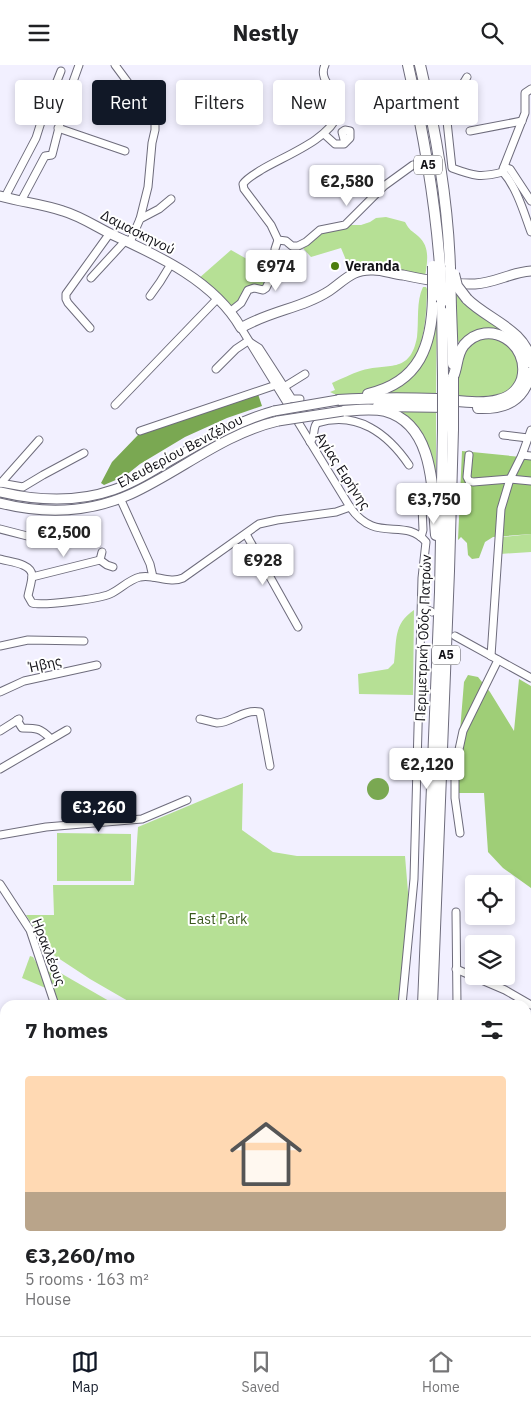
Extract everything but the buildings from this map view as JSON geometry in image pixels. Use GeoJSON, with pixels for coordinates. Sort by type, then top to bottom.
{"type":"FeatureCollection","features":[{"type":"Feature","properties":{"kind":"highway","name":"Περιμετρική Οδός Πατρών"},"geometry":{"type":"LineString","coordinates":[[408,65],[420,121],[451,308],[448,377],[448,610],[432,1000]]}},
{"type":"Feature","properties":{"kind":"highway","name":"Α5"},"geometry":{"type":"LineString","coordinates":[[420,65],[435,130],[446,204],[450,249],[444,267]]}},
{"type":"Feature","properties":{"kind":"highway","name":"Περιμετρική Οδός Πατρών"},"geometry":{"type":"LineString","coordinates":[[444,267],[437,299],[448,377]]}},
{"type":"Feature","properties":{"kind":"highway"},"geometry":{"type":"LineString","coordinates":[[444,267],[467,299],[519,338],[527,348],[531,363]]}},
{"type":"Feature","properties":{"kind":"highway"},"geometry":{"type":"LineString","coordinates":[[338,400],[382,390],[396,383],[410,371],[420,358],[429,338],[437,299]]}},
{"type":"Feature","properties":{"kind":"highway"},"geometry":{"type":"LineString","coordinates":[[338,400],[387,398],[498,400],[511,395],[518,386],[523,375],[523,358],[519,349],[510,339],[498,334],[484,333],[474,337],[462,347],[448,377]]}},
{"type":"Feature","properties":{"kind":"highway"},"geometry":{"type":"LineString","coordinates":[[343,411],[386,406],[492,408],[506,405],[519,398],[527,386],[531,372]]}},
{"type":"Feature","properties":{"kind":"highway"},"geometry":{"type":"LineString","coordinates":[[343,411],[372,410],[393,414],[406,422],[415,431],[425,449],[430,467],[436,553],[434,710]]}},
{"type":"Feature","properties":{"kind":"highway","name":"Περιμετρική Οδός Πατρών"},"geometry":{"type":"LineString","coordinates":[[423,1000],[434,710],[448,429]]}},
{"type":"Feature","properties":{"kind":"main road","name":"Δαμασκηνού"},"geometry":{"type":"LineString","coordinates":[[2,197],[64,211],[148,251],[171,264],[218,298],[231,311],[241,328]]}},
{"type":"Feature","properties":{"kind":"main road"},"geometry":{"type":"LineString","coordinates":[[241,328],[262,317],[320,296],[344,279],[365,270],[473,284],[531,271]]}},
{"type":"Feature","properties":{"kind":"main road","name":"Ελευθερίου Βενιζέλου"},"geometry":{"type":"LineString","coordinates":[[0,492],[27,498],[50,500],[73,499],[114,490],[139,479],[223,431],[254,417],[274,411],[338,400]]}},
{"type":"Feature","properties":{"kind":"main road","name":"Ελευθερίου Βενιζέλου"},"geometry":{"type":"LineString","coordinates":[[0,503],[24,509],[58,510],[84,508],[120,498],[150,484],[233,436],[278,421],[343,411]]}},
{"type":"Feature","properties":{"kind":"street"},"geometry":{"type":"LineString","coordinates":[[22,201],[45,156],[52,155],[68,94],[79,65]]}},
{"type":"Feature","properties":{"kind":"street"},"geometry":{"type":"LineString","coordinates":[[91,278],[128,241],[140,219],[148,187],[155,130],[155,121],[148,102],[135,92],[115,65]]}},
{"type":"Feature","properties":{"kind":"street"},"geometry":{"type":"LineString","coordinates":[[231,311],[241,303],[248,290],[263,290],[267,286],[275,269],[275,248],[278,239],[274,230],[244,189],[243,184],[248,178],[276,161],[302,149],[324,134],[337,116],[339,107],[337,97],[323,76],[322,71],[325,65]]}},
{"type":"Feature","properties":{"kind":"street"},"geometry":{"type":"LineString","coordinates":[[2,197],[36,138],[61,71]]}},
{"type":"Feature","properties":{"kind":"street"},"geometry":{"type":"LineString","coordinates":[[467,77],[446,112],[452,168],[476,176],[489,176],[504,169],[510,169],[531,201]]}},
{"type":"Feature","properties":{"kind":"street"},"geometry":{"type":"LineString","coordinates":[[531,89],[524,93],[525,111],[504,169],[531,232]]}},
{"type":"Feature","properties":{"kind":"street"},"geometry":{"type":"LineString","coordinates":[[470,131],[522,121]]}},
{"type":"Feature","properties":{"kind":"street"},"geometry":{"type":"LineString","coordinates":[[58,128],[125,151]]}},
{"type":"Feature","properties":{"kind":"street"},"geometry":{"type":"LineString","coordinates":[[324,134],[335,144],[345,143]]}},
{"type":"Feature","properties":{"kind":"street"},"geometry":{"type":"LineString","coordinates":[[278,239],[286,241],[292,246],[298,246],[320,230],[345,225],[384,186],[413,165]]}},
{"type":"Feature","properties":{"kind":"street"},"geometry":{"type":"LineString","coordinates":[[140,219],[172,199]]}},
{"type":"Feature","properties":{"kind":"street"},"geometry":{"type":"LineString","coordinates":[[90,328],[68,303],[66,295],[71,285],[110,233]]}},
{"type":"Feature","properties":{"kind":"street"},"geometry":{"type":"LineString","coordinates":[[150,296],[171,264]]}},
{"type":"Feature","properties":{"kind":"street"},"geometry":{"type":"LineString","coordinates":[[115,405],[218,298]]}},
{"type":"Feature","properties":{"kind":"street"},"geometry":{"type":"LineString","coordinates":[[241,328],[287,403]]}},
{"type":"Feature","properties":{"kind":"street"},"geometry":{"type":"LineString","coordinates":[[216,369],[236,349],[248,341]]}},
{"type":"Feature","properties":{"kind":"street"},"geometry":{"type":"LineString","coordinates":[[248,341],[259,349],[292,399],[300,399]]}},
{"type":"Feature","properties":{"kind":"street"},"geometry":{"type":"LineString","coordinates":[[284,387],[305,374]]}},
{"type":"Feature","properties":{"kind":"street"},"geometry":{"type":"LineString","coordinates":[[140,431],[276,385]]}},
{"type":"Feature","properties":{"kind":"street"},"geometry":{"type":"LineString","coordinates":[[310,442],[313,439],[314,427],[317,423],[352,420],[368,426],[381,434],[395,446],[409,465]]}},
{"type":"Feature","properties":{"kind":"street","name":"Αγίας Ειρήνης"},"geometry":{"type":"LineString","coordinates":[[298,422],[358,518],[368,525],[382,529],[409,531],[421,537]]}},
{"type":"Feature","properties":{"kind":"street"},"geometry":{"type":"LineString","coordinates":[[460,833],[454,798],[455,769],[463,731],[495,658],[501,509],[510,479],[522,455],[531,430]]}},
{"type":"Feature","properties":{"kind":"street"},"geometry":{"type":"LineString","coordinates":[[503,435],[528,438]]}},
{"type":"Feature","properties":{"kind":"street"},"geometry":{"type":"LineString","coordinates":[[0,483],[39,440]]}},
{"type":"Feature","properties":{"kind":"street"},"geometry":{"type":"LineString","coordinates":[[0,483],[23,487],[84,453]]}},
{"type":"Feature","properties":{"kind":"street"},"geometry":{"type":"LineString","coordinates":[[469,455],[467,477],[469,481],[510,479],[531,481]]}},
{"type":"Feature","properties":{"kind":"street"},"geometry":{"type":"LineString","coordinates":[[522,455],[531,456]]}},
{"type":"Feature","properties":{"kind":"street"},"geometry":{"type":"LineString","coordinates":[[120,498],[150,563],[154,577]]}},
{"type":"Feature","properties":{"kind":"street"},"geometry":{"type":"LineString","coordinates":[[402,1000],[414,872],[423,574],[426,543],[421,537],[423,530],[422,506]]}},
{"type":"Feature","properties":{"kind":"street"},"geometry":{"type":"LineString","coordinates":[[0,559],[26,567],[31,571],[32,577],[28,598],[32,603],[38,604],[103,596],[112,593],[134,579],[144,576],[172,581],[183,578],[246,533],[269,521],[336,512],[350,507]]}},
{"type":"Feature","properties":{"kind":"street"},"geometry":{"type":"LineString","coordinates":[[0,529],[35,537]]}},
{"type":"Feature","properties":{"kind":"street"},"geometry":{"type":"LineString","coordinates":[[246,533],[298,627]]}},
{"type":"Feature","properties":{"kind":"street"},"geometry":{"type":"LineString","coordinates":[[100,560],[102,552]]}},
{"type":"Feature","properties":{"kind":"street"},"geometry":{"type":"LineString","coordinates":[[32,577],[100,560],[113,567]]}},
{"type":"Feature","properties":{"kind":"street"},"geometry":{"type":"LineString","coordinates":[[422,607],[432,612]]}},
{"type":"Feature","properties":{"kind":"street"},"geometry":{"type":"LineString","coordinates":[[455,636],[531,678]]}},
{"type":"Feature","properties":{"kind":"street"},"geometry":{"type":"LineString","coordinates":[[0,645],[28,640],[84,641]]}},
{"type":"Feature","properties":{"kind":"street","name":"Ήβης"},"geometry":{"type":"LineString","coordinates":[[0,692],[24,681],[96,665]]}},
{"type":"Feature","properties":{"kind":"street"},"geometry":{"type":"LineString","coordinates":[[200,719],[218,723],[243,713],[260,712],[270,766]]}},
{"type":"Feature","properties":{"kind":"street"},"geometry":{"type":"LineString","coordinates":[[0,731],[18,720],[22,728],[42,730],[51,739]]}},
{"type":"Feature","properties":{"kind":"street"},"geometry":{"type":"LineString","coordinates":[[0,769],[67,730]]}},
{"type":"Feature","properties":{"kind":"street"},"geometry":{"type":"LineString","coordinates":[[0,835],[46,827],[142,819],[187,800]]}},
{"type":"Feature","properties":{"kind":"street","name":"Ηρακλέους"},"geometry":{"type":"LineString","coordinates":[[0,884],[30,930],[53,1000]]}},
{"type":"Feature","properties":{"kind":"street"},"geometry":{"type":"LineString","coordinates":[[456,912],[456,1000]]}},
{"type":"Feature","properties":{"kind":"street"},"geometry":{"type":"LineString","coordinates":[[456,969],[505,990],[522,1000]]}},
{"type":"Feature","properties":{"kind":"green space"},"geometry":{"type":"Polygon","coordinates":[[[386,217],[405,222],[409,229],[422,240],[427,255],[425,277],[351,272],[341,248],[311,257],[302,247],[318,232],[350,225],[361,225],[376,218],[386,217]]]}},
{"type":"Feature","properties":{"kind":"green space"},"geometry":{"type":"Polygon","coordinates":[[[231,250],[268,271],[264,287],[255,287],[239,302],[230,307],[198,279],[231,250]]]}},
{"type":"Feature","properties":{"kind":"green space"},"geometry":{"type":"Polygon","coordinates":[[[423,287],[427,289],[426,314],[422,339],[412,362],[394,379],[360,394],[344,396],[330,392],[335,390],[332,383],[360,371],[396,365],[409,357],[414,349],[417,337],[419,305],[423,287]]]}},
{"type":"Feature","properties":{"kind":"green space"},"geometry":{"type":"Polygon","coordinates":[[[456,288],[506,332],[457,342],[456,288]]]}},
{"type":"Feature","properties":{"kind":"green space"},"geometry":{"type":"Polygon","coordinates":[[[437,293],[436,397],[384,393],[413,373],[426,358],[431,340],[437,293]]]}},
{"type":"Feature","properties":{"kind":"green space"},"geometry":{"type":"Polygon","coordinates":[[[496,337],[516,350],[519,376],[511,390],[497,398],[459,398],[459,358],[476,339],[496,337]]]}},
{"type":"Feature","properties":{"kind":"green space"},"geometry":{"type":"Polygon","coordinates":[[[385,407],[436,409],[436,502],[432,463],[427,443],[385,407]]]}},
{"type":"Feature","properties":{"kind":"green space"},"geometry":{"type":"Polygon","coordinates":[[[531,534],[531,552],[500,554],[502,537],[531,534]]]}},
{"type":"Feature","properties":{"kind":"green space"},"geometry":{"type":"Polygon","coordinates":[[[414,610],[413,695],[359,694],[358,674],[388,669],[394,663],[399,627],[407,615],[414,610]]]}},
{"type":"Feature","properties":{"kind":"green space","name":"East Park"},"geometry":{"type":"Polygon","coordinates":[[[243,783],[242,830],[273,852],[297,856],[405,856],[409,904],[399,1000],[126,1000],[52,954],[26,915],[54,915],[53,885],[134,885],[138,827],[243,783]]]}},
{"type":"Feature","properties":{"kind":"green space"},"geometry":{"type":"Polygon","coordinates":[[[57,833],[131,834],[131,881],[57,881],[57,833]]]}},
{"type":"Feature","properties":{"kind":"green space"},"geometry":{"type":"Polygon","coordinates":[[[30,956],[33,957],[41,971],[48,989],[22,978],[30,956]]]}},
{"type":"Feature","properties":{"kind":"green space"},"geometry":{"type":"Polygon","coordinates":[[[50,967],[107,1000],[57,1000],[46,970],[50,967]]]}},
{"type":"Feature","properties":{"kind":"shaded area"},"geometry":{"type":"Polygon","coordinates":[[[258,394],[262,406],[227,418],[185,437],[140,464],[125,476],[104,485],[101,483],[112,462],[138,435],[258,394]]]}},
{"type":"Feature","properties":{"kind":"shaded area"},"geometry":{"type":"Polygon","coordinates":[[[462,451],[531,458],[531,534],[493,537],[485,542],[479,558],[472,559],[468,555],[467,543],[461,537],[458,540],[462,451]]]}},
{"type":"Feature","properties":{"kind":"shaded area"},"geometry":{"type":"Polygon","coordinates":[[[468,675],[478,677],[490,692],[514,731],[519,679],[531,686],[531,888],[503,868],[488,852],[484,793],[455,793],[464,682],[468,675]]]}},
{"type":"Feature","properties":{"kind":"shaded area"},"geometry":{"type":"Polygon","coordinates":[[[378,778],[386,781],[389,789],[386,797],[378,800],[370,797],[367,789],[370,781],[378,778]]]}},
{"type":"Feature","properties":{"kind":"place","name":"Veranda"},"geometry":{"type":"Point","coordinates":[335,266]}}]}
